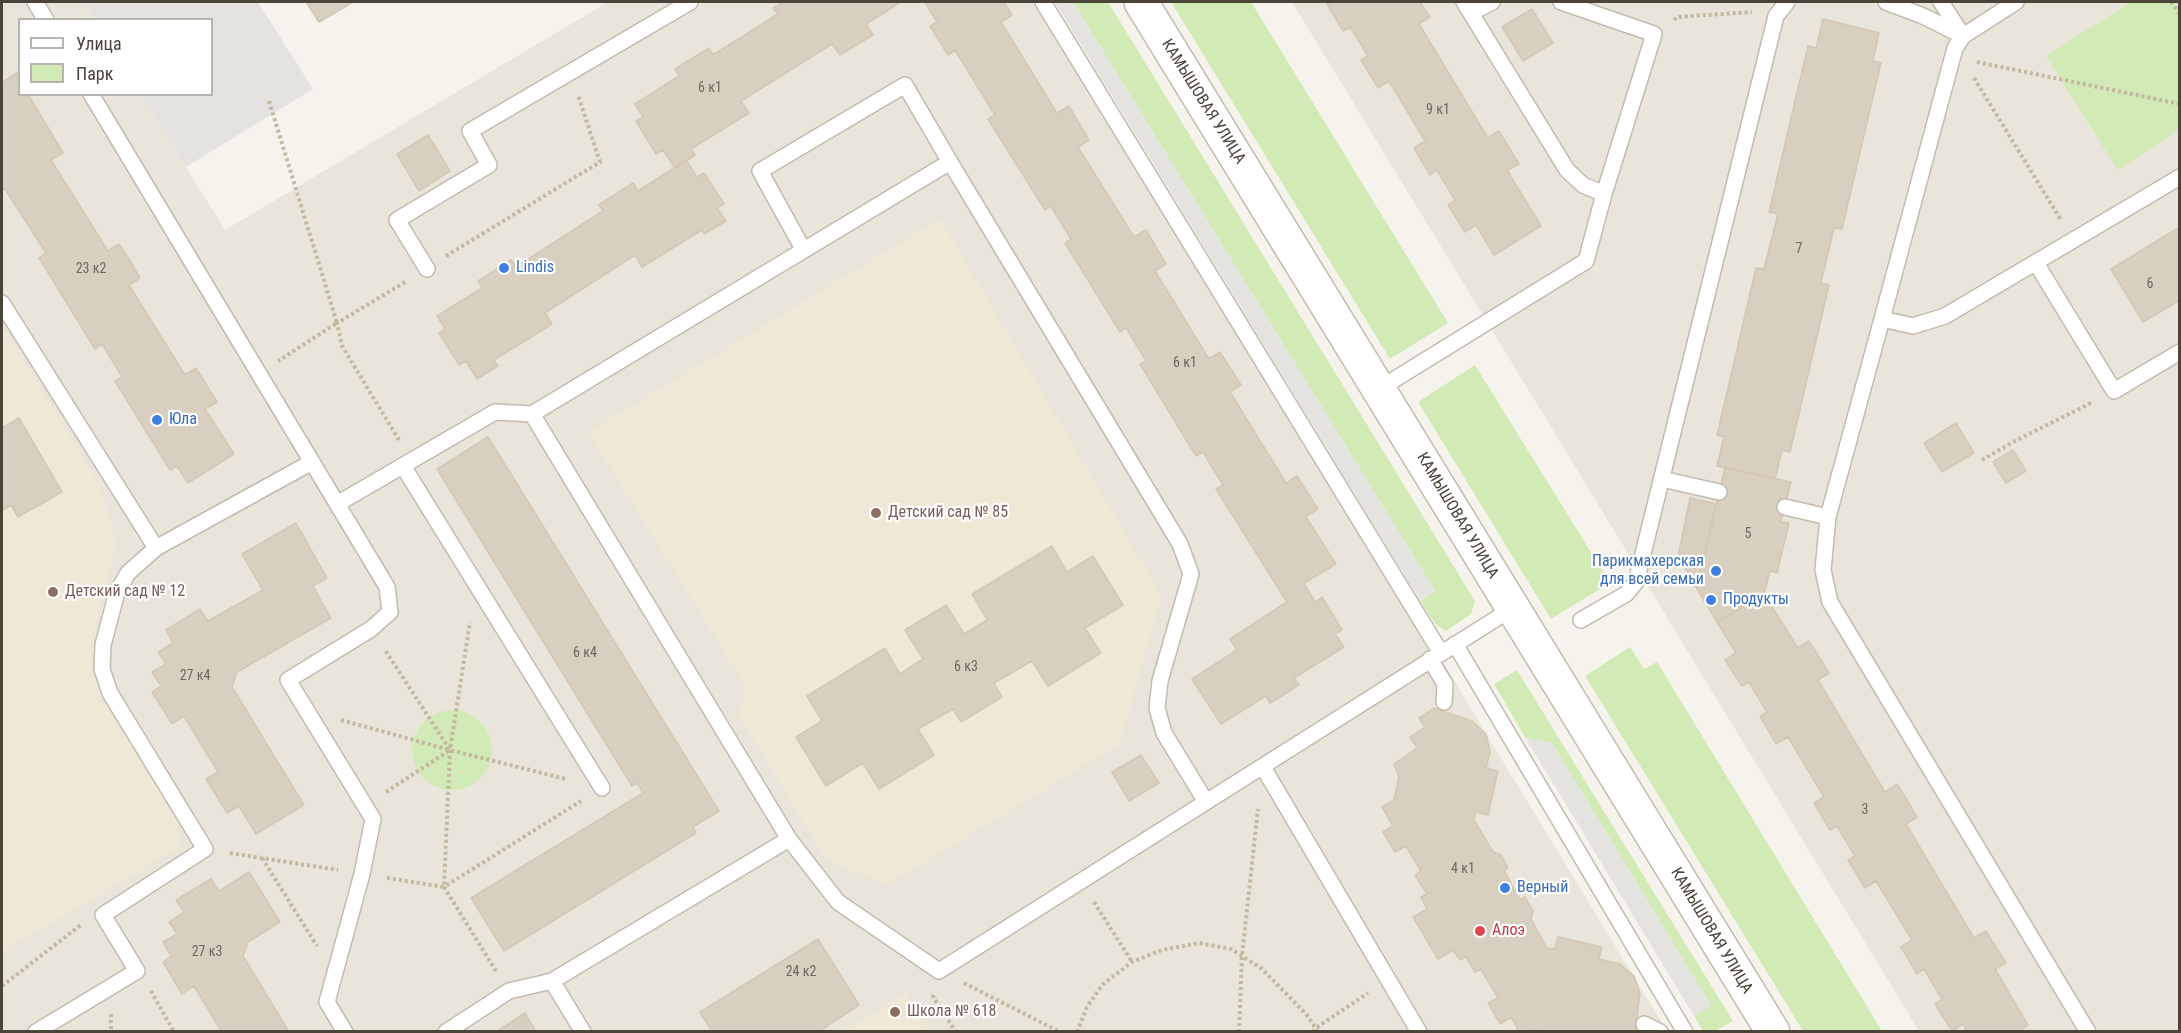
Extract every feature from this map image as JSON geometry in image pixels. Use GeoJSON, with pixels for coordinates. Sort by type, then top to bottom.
{"type":"FeatureCollection","features":[{"type":"Feature","properties":{"kind":"street","name":"КАМЫШОВАЯ УЛИЦА"},"geometry":{"type":"LineString","coordinates":[[1141,2],[1513,608],[1764,1028]]}},
{"type":"Feature","properties":{"kind":"lane"},"geometry":{"type":"LineString","coordinates":[[37,2],[45,18]]}},
{"type":"Feature","properties":{"kind":"lane"},"geometry":{"type":"LineString","coordinates":[[427,268],[397,220],[489,165],[470,131],[690,2]]}},
{"type":"Feature","properties":{"kind":"lane"},"geometry":{"type":"LineString","coordinates":[[1043,2],[1436,656],[1445,684],[1444,702]]}},
{"type":"Feature","properties":{"kind":"lane"},"geometry":{"type":"LineString","coordinates":[[1492,2],[1467,7],[1567,170],[1583,185],[1604,194]]}},
{"type":"Feature","properties":{"kind":"lane"},"geometry":{"type":"LineString","coordinates":[[1379,389],[1586,261],[1604,194],[1654,34],[1561,2]]}},
{"type":"Feature","properties":{"kind":"lane"},"geometry":{"type":"LineString","coordinates":[[1581,620],[1626,594],[1636,582],[1776,16],[1787,2]]}},
{"type":"Feature","properties":{"kind":"lane"},"geometry":{"type":"LineString","coordinates":[[1886,2],[1960,47]]}},
{"type":"Feature","properties":{"kind":"lane"},"geometry":{"type":"LineString","coordinates":[[1941,2],[1960,47]]}},
{"type":"Feature","properties":{"kind":"lane"},"geometry":{"type":"LineString","coordinates":[[2016,2],[1960,47],[1828,517],[1823,570],[1830,602],[2088,1032]]}},
{"type":"Feature","properties":{"kind":"lane"},"geometry":{"type":"LineString","coordinates":[[803,249],[760,171],[905,85],[1180,544],[1191,574],[1160,681],[1157,708],[1164,733],[1206,802]]}},
{"type":"Feature","properties":{"kind":"lane"},"geometry":{"type":"LineString","coordinates":[[92,96],[387,587],[390,612],[371,629],[288,680],[373,819],[362,874],[327,1002],[345,1032]]}},
{"type":"Feature","properties":{"kind":"lane"},"geometry":{"type":"LineString","coordinates":[[337,504],[495,412],[532,414],[950,162]]}},
{"type":"Feature","properties":{"kind":"lane"},"geometry":{"type":"LineString","coordinates":[[1882,319],[1913,326],[1945,316],[2180,177]]}},
{"type":"Feature","properties":{"kind":"lane"},"geometry":{"type":"LineString","coordinates":[[2036,263],[2114,391],[2180,352]]}},
{"type":"Feature","properties":{"kind":"lane"},"geometry":{"type":"LineString","coordinates":[[2,303],[156,548]]}},
{"type":"Feature","properties":{"kind":"lane"},"geometry":{"type":"LineString","coordinates":[[532,414],[789,839],[838,902],[939,971],[1513,608]]}},
{"type":"Feature","properties":{"kind":"lane"},"geometry":{"type":"LineString","coordinates":[[36,1032],[137,971],[104,915],[206,849],[110,693],[102,669],[103,645],[117,592],[128,573],[156,548],[312,462]]}},
{"type":"Feature","properties":{"kind":"lane"},"geometry":{"type":"LineString","coordinates":[[407,464],[476,583],[602,788]]}},
{"type":"Feature","properties":{"kind":"lane"},"geometry":{"type":"LineString","coordinates":[[1662,479],[1719,492]]}},
{"type":"Feature","properties":{"kind":"lane"},"geometry":{"type":"LineString","coordinates":[[1785,507],[1828,517]]}},
{"type":"Feature","properties":{"kind":"lane"},"geometry":{"type":"LineString","coordinates":[[1455,644],[1685,1032]]}},
{"type":"Feature","properties":{"kind":"lane"},"geometry":{"type":"LineString","coordinates":[[1263,766],[1419,1032]]}},
{"type":"Feature","properties":{"kind":"lane"},"geometry":{"type":"LineString","coordinates":[[446,1032],[509,991],[552,981],[789,839]]}},
{"type":"Feature","properties":{"kind":"lane"},"geometry":{"type":"LineString","coordinates":[[552,981],[582,1032]]}},
{"type":"Feature","properties":{"kind":"lane"},"geometry":{"type":"LineString","coordinates":[[1644,1024],[1660,1032]]}},
{"type":"Feature","properties":{"kind":"path"},"geometry":{"type":"LineString","coordinates":[[2171,2],[2180,14]]}},
{"type":"Feature","properties":{"kind":"path"},"geometry":{"type":"LineString","coordinates":[[1654,34],[1677,18],[1761,12],[1776,16]]}},
{"type":"Feature","properties":{"kind":"path"},"geometry":{"type":"LineString","coordinates":[[1960,47],[2180,104]]}},
{"type":"Feature","properties":{"kind":"path"},"geometry":{"type":"LineString","coordinates":[[1960,47],[2074,241]]}},
{"type":"Feature","properties":{"kind":"path"},"geometry":{"type":"LineString","coordinates":[[258,373],[600,162],[571,72]]}},
{"type":"Feature","properties":{"kind":"path"},"geometry":{"type":"LineString","coordinates":[[269,101],[342,346],[407,464]]}},
{"type":"Feature","properties":{"kind":"path"},"geometry":{"type":"LineString","coordinates":[[1983,460],[2013,442],[2114,391]]}},
{"type":"Feature","properties":{"kind":"path"},"geometry":{"type":"LineString","coordinates":[[476,583],[450,750],[444,887],[509,991]]}},
{"type":"Feature","properties":{"kind":"path"},"geometry":{"type":"LineString","coordinates":[[371,629],[450,750]]}},
{"type":"Feature","properties":{"kind":"path"},"geometry":{"type":"LineString","coordinates":[[306,711],[602,788]]}},
{"type":"Feature","properties":{"kind":"path"},"geometry":{"type":"LineString","coordinates":[[365,806],[450,750]]}},
{"type":"Feature","properties":{"kind":"path"},"geometry":{"type":"LineString","coordinates":[[1239,1032],[1242,956],[1263,766]]}},
{"type":"Feature","properties":{"kind":"path"},"geometry":{"type":"LineString","coordinates":[[206,849],[444,887],[602,788]]}},
{"type":"Feature","properties":{"kind":"path"},"geometry":{"type":"LineString","coordinates":[[261,858],[335,974]]}},
{"type":"Feature","properties":{"kind":"path"},"geometry":{"type":"LineString","coordinates":[[1081,881],[1132,962]]}},
{"type":"Feature","properties":{"kind":"path"},"geometry":{"type":"LineString","coordinates":[[2,986],[85,921],[104,915]]}},
{"type":"Feature","properties":{"kind":"path"},"geometry":{"type":"LineString","coordinates":[[1077,1032],[1087,1007],[1102,985],[1132,962],[1162,950],[1199,943],[1231,949],[1261,968],[1307,1015],[1316,1030],[1389,980]]}},
{"type":"Feature","properties":{"kind":"path"},"geometry":{"type":"LineString","coordinates":[[137,971],[174,1032]]}},
{"type":"Feature","properties":{"kind":"path"},"geometry":{"type":"LineString","coordinates":[[956,1032],[933,997],[939,971],[1060,1032]]}},
{"type":"Feature","properties":{"kind":"shaded area"},"geometry":{"type":"Polygon","coordinates":[[[84,2],[94,18],[18,18],[18,96],[142,96],[225,230],[608,2],[1041,2],[1667,1031],[2,1032],[2,3],[84,2]]]}},
{"type":"Feature","properties":{"kind":"shaded area"},"geometry":{"type":"Polygon","coordinates":[[[84,2],[258,2],[313,89],[186,167],[142,96],[213,96],[213,18],[94,18],[84,2]]]}},
{"type":"Feature","properties":{"kind":"shaded area"},"geometry":{"type":"Polygon","coordinates":[[[1055,2],[1073,2],[1435,591],[1420,601],[1055,2]]]}},
{"type":"Feature","properties":{"kind":"shaded area"},"geometry":{"type":"Polygon","coordinates":[[[1292,2],[2179,2],[2179,1031],[1919,1031],[1292,2]]]}},
{"type":"Feature","properties":{"kind":"shaded area","name":"Детский сад № 85"},"geometry":{"type":"Polygon","coordinates":[[[940,219],[1161,595],[1120,744],[887,885],[826,860],[738,713],[747,688],[588,432],[940,219]]]}},
{"type":"Feature","properties":{"kind":"shaded area","name":"Детский сад № 12"},"geometry":{"type":"Polygon","coordinates":[[[2,324],[99,484],[116,542],[91,642],[91,670],[101,696],[180,825],[179,848],[2,952],[2,324]]]}},
{"type":"Feature","properties":{"kind":"shaded area"},"geometry":{"type":"Polygon","coordinates":[[[1525,737],[1552,743],[1711,1006],[1694,1016],[1525,737]]]}},
{"type":"Feature","properties":{"kind":"shaded area","name":"Школа № 618"},"geometry":{"type":"Polygon","coordinates":[[[905,993],[928,1031],[843,1031],[905,993]]]}},
{"type":"Feature","properties":{"kind":"green space"},"geometry":{"type":"Polygon","coordinates":[[[1073,2],[1108,2],[1475,601],[1471,614],[1446,631],[1436,625],[1420,601],[1435,591],[1073,2]]]}},
{"type":"Feature","properties":{"kind":"green space"},"geometry":{"type":"Polygon","coordinates":[[[1171,2],[1251,2],[1448,323],[1390,359],[1171,2]]]}},
{"type":"Feature","properties":{"kind":"green space"},"geometry":{"type":"Polygon","coordinates":[[[2131,2],[2176,2],[2179,8],[2179,130],[2118,170],[2046,56],[2131,2]]]}},
{"type":"Feature","properties":{"kind":"green space"},"geometry":{"type":"Polygon","coordinates":[[[1475,365],[1610,583],[1551,619],[1418,402],[1475,365]]]}},
{"type":"Feature","properties":{"kind":"green space"},"geometry":{"type":"Polygon","coordinates":[[[1630,647],[1644,669],[1657,662],[1882,1031],[1803,1031],[1585,676],[1630,647]]]}},
{"type":"Feature","properties":{"kind":"green space"},"geometry":{"type":"Polygon","coordinates":[[[1517,670],[1733,1021],[1715,1031],[1703,1031],[1694,1016],[1711,1006],[1552,743],[1525,737],[1494,684],[1517,670]]]}},
{"type":"Feature","properties":{"kind":"green space"},"geometry":{"type":"Polygon","coordinates":[[[452,710],[467,713],[480,722],[489,735],[492,750],[489,765],[480,778],[467,787],[452,790],[437,787],[424,778],[415,765],[412,750],[415,735],[424,722],[437,713],[452,710]]]}},
{"type":"Feature","properties":{"kind":"building"},"geometry":{"type":"Polygon","coordinates":[[[306,2],[353,2],[319,22],[306,2]]]}},
{"type":"Feature","properties":{"kind":"building"},"geometry":{"type":"Polygon","coordinates":[[[784,2],[901,2],[866,24],[873,35],[840,55],[832,44],[741,101],[749,113],[691,149],[695,155],[675,168],[663,150],[656,154],[636,121],[643,117],[635,104],[679,76],[675,69],[709,48],[713,55],[778,14],[773,8],[784,2]]]}},
{"type":"Feature","properties":{"kind":"building"},"geometry":{"type":"Polygon","coordinates":[[[925,2],[1004,2],[1012,15],[1001,22],[1057,113],[1069,106],[1089,140],[1078,147],[1134,237],[1146,230],[1166,264],[1155,271],[1209,359],[1220,352],[1241,385],[1230,392],[1286,483],[1297,476],[1318,509],[1306,517],[1336,564],[1304,583],[1315,602],[1322,597],[1342,630],[1335,634],[1344,647],[1294,678],[1299,685],[1270,703],[1266,696],[1221,724],[1192,679],[1237,650],[1230,639],[1287,602],[1216,489],[1223,485],[1203,452],[1196,456],[1140,364],[1146,361],[1126,328],[1120,332],[1065,243],[1071,239],[1051,206],[1045,210],[988,119],[995,115],[955,50],[948,55],[930,26],[937,22],[925,2]]]}},
{"type":"Feature","properties":{"kind":"building"},"geometry":{"type":"Polygon","coordinates":[[[1331,2],[1420,2],[1430,17],[1419,24],[1488,138],[1499,131],[1519,164],[1507,170],[1541,226],[1494,255],[1476,225],[1465,232],[1448,205],[1455,200],[1437,170],[1430,175],[1414,148],[1425,141],[1389,81],[1378,88],[1361,60],[1368,56],[1350,27],[1343,31],[1327,4],[1331,2]]]}},
{"type":"Feature","properties":{"kind":"building"},"geometry":{"type":"Polygon","coordinates":[[[1532,9],[1553,43],[1523,61],[1502,27],[1532,9]]]}},
{"type":"Feature","properties":{"kind":"building"},"geometry":{"type":"Polygon","coordinates":[[[1823,19],[1879,33],[1873,61],[1881,63],[1842,229],[1834,228],[1821,283],[1829,285],[1790,452],[1782,450],[1775,479],[1717,466],[1724,437],[1717,435],[1756,268],[1764,269],[1778,214],[1769,212],[1808,46],[1816,48],[1823,19]]]}},
{"type":"Feature","properties":{"kind":"building"},"geometry":{"type":"Polygon","coordinates":[[[18,72],[18,96],[29,96],[63,153],[51,160],[108,251],[119,244],[130,261],[140,278],[129,285],[185,375],[196,368],[217,402],[205,409],[234,454],[188,483],[177,466],[170,470],[115,381],[122,377],[102,344],[95,349],[39,258],[46,253],[5,189],[2,191],[2,80],[3,82],[18,72]]]}},
{"type":"Feature","properties":{"kind":"building"},"geometry":{"type":"Polygon","coordinates":[[[428,135],[450,171],[419,191],[397,154],[428,135]]]}},
{"type":"Feature","properties":{"kind":"building"},"geometry":{"type":"Polygon","coordinates":[[[686,160],[697,177],[704,173],[724,204],[717,208],[726,221],[704,234],[702,230],[642,267],[635,255],[545,313],[552,324],[494,360],[498,366],[477,379],[466,361],[459,365],[439,333],[445,329],[437,316],[482,288],[478,281],[511,260],[516,267],[603,211],[599,205],[633,183],[638,191],[686,160]]]}},
{"type":"Feature","properties":{"kind":"building"},"geometry":{"type":"Polygon","coordinates":[[[2180,227],[2180,300],[2143,322],[2111,269],[2180,227]]]}},
{"type":"Feature","properties":{"kind":"building"},"geometry":{"type":"Polygon","coordinates":[[[19,418],[62,492],[18,517],[11,505],[2,511],[2,428],[19,418]]]}},
{"type":"Feature","properties":{"kind":"building"},"geometry":{"type":"Polygon","coordinates":[[[1956,423],[1974,453],[1942,472],[1924,443],[1956,423]]]}},
{"type":"Feature","properties":{"kind":"building"},"geometry":{"type":"Polygon","coordinates":[[[488,437],[719,811],[693,827],[696,833],[504,951],[471,898],[643,793],[637,783],[632,786],[437,469],[488,437]]]}},
{"type":"Feature","properties":{"kind":"building"},"geometry":{"type":"Polygon","coordinates":[[[2013,450],[2026,471],[2006,483],[1993,462],[2013,450]]]}},
{"type":"Feature","properties":{"kind":"building"},"geometry":{"type":"Polygon","coordinates":[[[1725,467],[1791,482],[1781,522],[1789,523],[1777,573],[1770,571],[1764,594],[1717,622],[1697,589],[1725,467]]]}},
{"type":"Feature","properties":{"kind":"building"},"geometry":{"type":"Polygon","coordinates":[[[1690,498],[1716,504],[1697,589],[1678,556],[1690,498]]]}},
{"type":"Feature","properties":{"kind":"building"},"geometry":{"type":"Polygon","coordinates":[[[296,523],[327,578],[313,586],[331,618],[237,672],[232,687],[304,805],[256,834],[239,806],[227,813],[206,779],[218,772],[184,716],[172,724],[152,692],[161,686],[152,672],[166,664],[158,652],[173,643],[166,630],[200,609],[208,621],[263,590],[242,554],[296,523]]]}},
{"type":"Feature","properties":{"kind":"building"},"geometry":{"type":"Polygon","coordinates":[[[1052,546],[1067,572],[1093,556],[1123,605],[1085,628],[1101,653],[1048,686],[1032,661],[994,683],[1002,697],[961,722],[953,709],[918,729],[934,755],[879,789],[863,763],[826,786],[796,737],[822,721],[807,696],[885,648],[900,674],[923,659],[905,630],[946,605],[964,634],[987,620],[972,594],[1052,546]]]}},
{"type":"Feature","properties":{"kind":"building"},"geometry":{"type":"Polygon","coordinates":[[[1764,594],[1798,648],[1809,641],[1829,673],[1818,680],[1885,792],[1897,784],[1907,800],[1917,817],[1906,824],[1974,938],[1986,931],[2006,963],[1995,969],[2028,1025],[2018,1032],[1968,1032],[1963,1024],[1952,1031],[1935,1004],[1942,999],[1924,969],[1917,974],[1901,947],[1912,940],[1876,881],[1865,888],[1848,860],[1855,856],[1837,826],[1830,830],[1814,803],[1824,797],[1788,737],[1776,744],[1760,716],[1767,712],[1749,682],[1742,686],[1725,660],[1736,653],[1717,622],[1764,594]]]}},
{"type":"Feature","properties":{"kind":"building"},"geometry":{"type":"Polygon","coordinates":[[[1434,708],[1472,721],[1486,734],[1490,752],[1486,768],[1498,771],[1488,815],[1476,812],[1474,820],[1493,852],[1501,855],[1508,868],[1504,870],[1520,900],[1525,897],[1533,911],[1531,919],[1547,948],[1555,949],[1558,937],[1602,947],[1599,959],[1620,964],[1634,976],[1640,994],[1635,1032],[1546,1032],[1534,1029],[1530,1032],[1519,1032],[1511,1017],[1500,1024],[1488,1003],[1498,998],[1481,969],[1475,972],[1466,957],[1460,960],[1453,950],[1438,959],[1413,917],[1427,909],[1421,897],[1427,894],[1415,875],[1421,871],[1406,846],[1395,852],[1383,832],[1393,826],[1382,807],[1394,800],[1399,777],[1394,764],[1417,748],[1410,737],[1425,727],[1419,718],[1434,708]]]}},
{"type":"Feature","properties":{"kind":"building"},"geometry":{"type":"Polygon","coordinates":[[[1141,755],[1159,783],[1129,801],[1112,772],[1141,755]]]}},
{"type":"Feature","properties":{"kind":"building"},"geometry":{"type":"Polygon","coordinates":[[[249,872],[280,922],[248,942],[243,956],[289,1032],[222,1032],[194,986],[182,994],[163,962],[171,956],[163,942],[177,934],[169,922],[184,912],[176,900],[211,879],[219,891],[249,872]]]}},
{"type":"Feature","properties":{"kind":"building"},"geometry":{"type":"Polygon","coordinates":[[[818,939],[859,1005],[818,1032],[712,1032],[700,1012],[818,939]]]}},
{"type":"Feature","properties":{"kind":"building"},"geometry":{"type":"Polygon","coordinates":[[[525,1013],[536,1032],[496,1032],[525,1013]]]}},
{"type":"Feature","properties":{"kind":"place","name":"Lindis"},"geometry":{"type":"Point","coordinates":[504,268]}},
{"type":"Feature","properties":{"kind":"place","name":"Юла"},"geometry":{"type":"Point","coordinates":[157,420]}},
{"type":"Feature","properties":{"kind":"place","name":"Детский сад № 85"},"geometry":{"type":"Point","coordinates":[876,513]}},
{"type":"Feature","properties":{"kind":"place","name":"Парикмахерская для всей семьи"},"geometry":{"type":"Point","coordinates":[1716,571]}},
{"type":"Feature","properties":{"kind":"place","name":"Детский сад № 12"},"geometry":{"type":"Point","coordinates":[53,592]}},
{"type":"Feature","properties":{"kind":"place","name":"Продукты"},"geometry":{"type":"Point","coordinates":[1711,600]}},
{"type":"Feature","properties":{"kind":"place","name":"Верный"},"geometry":{"type":"Point","coordinates":[1505,888]}},
{"type":"Feature","properties":{"kind":"place","name":"Алоэ"},"geometry":{"type":"Point","coordinates":[1480,931]}},
{"type":"Feature","properties":{"kind":"place","name":"Школа № 618"},"geometry":{"type":"Point","coordinates":[895,1012]}}]}
